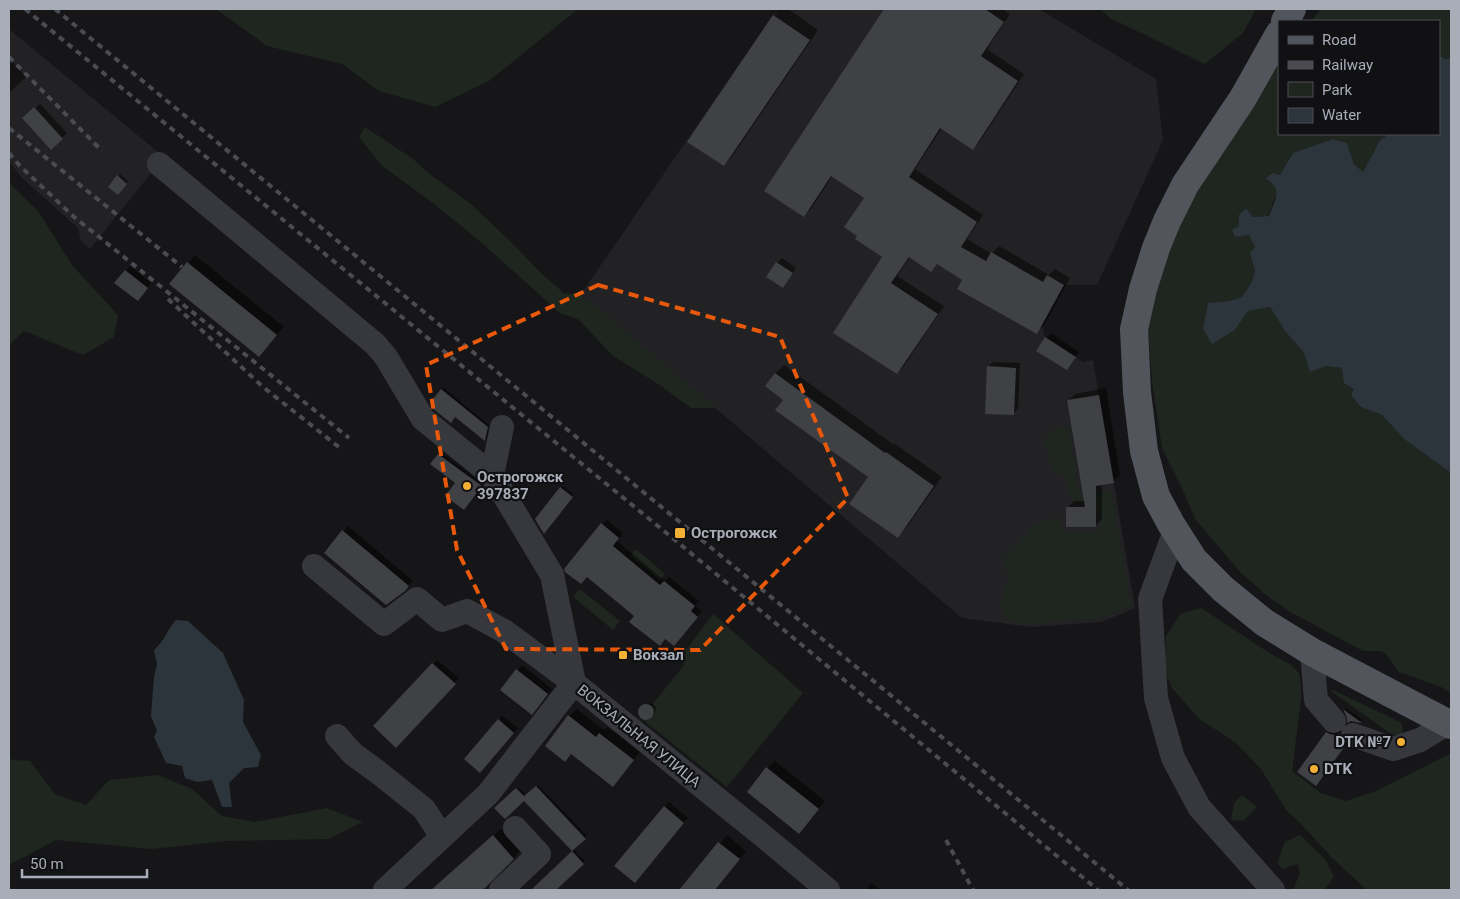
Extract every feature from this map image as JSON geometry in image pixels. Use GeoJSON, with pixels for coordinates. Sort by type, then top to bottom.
{"type":"FeatureCollection","features":[{"type":"Feature","properties":{"kind":"main road"},"geometry":{"type":"LineString","coordinates":[[1278,36],[1243,98],[1185,185],[1167,221],[1143,288],[1134,329],[1136,392],[1144,451],[1156,496],[1175,530],[1194,560],[1223,589],[1265,623],[1312,652],[1450,724]]}},
{"type":"Feature","properties":{"kind":"street"},"geometry":{"type":"LineString","coordinates":[[159,164],[226,225],[375,344],[386,357],[423,419],[492,475],[552,574],[574,683]]}},
{"type":"Feature","properties":{"kind":"street"},"geometry":{"type":"LineString","coordinates":[[492,475],[502,427]]}},
{"type":"Feature","properties":{"kind":"street"},"geometry":{"type":"LineString","coordinates":[[1175,530],[1150,599],[1156,698],[1173,758],[1199,807],[1273,890]]}},
{"type":"Feature","properties":{"kind":"street"},"geometry":{"type":"LineString","coordinates":[[314,566],[384,624],[417,599],[442,620],[467,611],[504,631],[574,683]]}},
{"type":"Feature","properties":{"kind":"street"},"geometry":{"type":"LineString","coordinates":[[1312,652],[1316,700],[1334,722]]}},
{"type":"Feature","properties":{"kind":"street","name":"ВОКЗАЛЬНАЯ УЛИЦА"},"geometry":{"type":"LineString","coordinates":[[385,890],[488,794],[574,683],[828,890]]}},
{"type":"Feature","properties":{"kind":"street"},"geometry":{"type":"LineString","coordinates":[[1353,735],[1393,749],[1420,740],[1450,724]]}},
{"type":"Feature","properties":{"kind":"street"},"geometry":{"type":"LineString","coordinates":[[337,736],[353,754],[424,809],[442,837]]}},
{"type":"Feature","properties":{"kind":"street"},"geometry":{"type":"LineString","coordinates":[[501,890],[540,854],[515,828]]}},
{"type":"Feature","properties":{"kind":"highlighted area"},"geometry":{"type":"Polygon","coordinates":[[[598,285],[780,337],[848,498],[700,650],[506,649],[457,550],[426,365],[598,285]]]}},
{"type":"Feature","properties":{"kind":"shaded area"},"geometry":{"type":"Polygon","coordinates":[[[784,9],[1039,9],[1156,79],[1163,140],[1097,285],[1064,285],[1042,325],[1044,336],[1083,362],[1093,360],[1135,608],[1102,622],[1031,627],[962,618],[581,294],[773,15],[784,9]]]}},
{"type":"Feature","properties":{"kind":"shaded area"},"geometry":{"type":"Polygon","coordinates":[[[9,29],[164,157],[90,249],[81,241],[78,228],[22,178],[9,162],[9,29]]]}},
{"type":"Feature","properties":{"kind":"green space"},"geometry":{"type":"Polygon","coordinates":[[[216,9],[578,9],[489,81],[435,107],[379,91],[342,64],[267,46],[216,9]]]}},
{"type":"Feature","properties":{"kind":"green space"},"geometry":{"type":"Polygon","coordinates":[[[1100,9],[1256,9],[1243,33],[1205,64],[1110,18],[1100,9]]]}},
{"type":"Feature","properties":{"kind":"green space"},"geometry":{"type":"Polygon","coordinates":[[[1321,9],[1451,9],[1451,58],[1445,59],[1440,56],[1440,20],[1312,20],[1321,9]]]}},
{"type":"Feature","properties":{"kind":"green space"},"geometry":{"type":"Polygon","coordinates":[[[1278,63],[1278,135],[1388,135],[1380,140],[1363,172],[1354,164],[1347,143],[1333,139],[1319,144],[1280,175],[1265,177],[1274,183],[1277,192],[1268,216],[1253,217],[1246,208],[1239,215],[1239,226],[1249,235],[1255,247],[1250,253],[1255,270],[1251,283],[1242,297],[1229,301],[1209,303],[1235,330],[1248,311],[1270,307],[1285,331],[1304,353],[1310,371],[1326,366],[1343,368],[1361,407],[1382,415],[1404,439],[1451,473],[1451,693],[1441,687],[1399,672],[1385,653],[1381,651],[1363,651],[1292,613],[1267,596],[1241,573],[1195,519],[1162,448],[1152,381],[1147,323],[1155,284],[1186,211],[1278,63]]]}},
{"type":"Feature","properties":{"kind":"green space"},"geometry":{"type":"Polygon","coordinates":[[[365,127],[413,159],[431,175],[472,205],[564,293],[581,294],[716,408],[691,408],[661,386],[612,355],[578,319],[560,313],[482,243],[433,203],[381,165],[359,137],[365,127]]]}},
{"type":"Feature","properties":{"kind":"green space"},"geometry":{"type":"Polygon","coordinates":[[[9,183],[38,211],[72,265],[118,315],[114,337],[83,355],[24,331],[9,345],[9,183]]]}},
{"type":"Feature","properties":{"kind":"green space"},"geometry":{"type":"Polygon","coordinates":[[[1058,426],[1069,429],[1079,494],[1111,490],[1131,606],[1101,618],[1030,624],[1008,621],[1000,605],[1009,578],[1002,560],[1035,525],[1040,521],[1061,518],[1063,532],[1100,532],[1099,504],[1082,504],[1074,499],[1067,488],[1065,474],[1057,474],[1052,466],[1043,442],[1047,434],[1058,426]]]}},
{"type":"Feature","properties":{"kind":"green space"},"geometry":{"type":"Polygon","coordinates":[[[636,549],[665,574],[660,580],[630,556],[636,549]]]}},
{"type":"Feature","properties":{"kind":"green space"},"geometry":{"type":"Polygon","coordinates":[[[580,589],[620,621],[613,630],[573,597],[580,589]]]}},
{"type":"Feature","properties":{"kind":"green space"},"geometry":{"type":"Polygon","coordinates":[[[1201,608],[1291,665],[1299,673],[1301,699],[1292,771],[1321,793],[1346,801],[1376,791],[1451,753],[1451,890],[1367,890],[1331,857],[1286,810],[1261,769],[1235,742],[1199,719],[1172,688],[1164,669],[1166,636],[1181,613],[1201,608]]]}},
{"type":"Feature","properties":{"kind":"green space"},"geometry":{"type":"Polygon","coordinates":[[[713,614],[803,693],[727,787],[643,720],[649,720],[653,717],[655,713],[651,706],[685,664],[679,659],[713,614]]]}},
{"type":"Feature","properties":{"kind":"green space"},"geometry":{"type":"Polygon","coordinates":[[[1333,690],[1400,722],[1403,732],[1398,736],[1391,734],[1331,691],[1333,690]]]}},
{"type":"Feature","properties":{"kind":"green space"},"geometry":{"type":"Polygon","coordinates":[[[9,758],[30,761],[55,794],[86,805],[109,780],[158,775],[192,789],[222,816],[255,822],[327,808],[363,822],[328,839],[226,841],[152,849],[56,840],[9,865],[9,758]]]}},
{"type":"Feature","properties":{"kind":"green space"},"geometry":{"type":"Polygon","coordinates":[[[1242,795],[1257,807],[1243,821],[1231,820],[1234,803],[1242,795]]]}},
{"type":"Feature","properties":{"kind":"green space"},"geometry":{"type":"Polygon","coordinates":[[[1300,835],[1326,860],[1334,877],[1324,890],[1293,890],[1300,873],[1298,864],[1282,869],[1277,863],[1285,842],[1300,835]]]}},
{"type":"Feature","properties":{"kind":"water"},"geometry":{"type":"Polygon","coordinates":[[[1440,56],[1445,59],[1451,58],[1451,473],[1404,439],[1382,415],[1361,407],[1351,395],[1354,389],[1344,383],[1342,368],[1326,366],[1310,372],[1304,353],[1285,331],[1270,307],[1248,311],[1235,330],[1212,344],[1203,329],[1208,303],[1229,301],[1242,297],[1251,283],[1255,271],[1250,253],[1255,247],[1249,235],[1235,237],[1232,230],[1239,226],[1239,215],[1246,208],[1253,217],[1269,216],[1276,191],[1271,182],[1265,178],[1273,173],[1280,175],[1293,153],[1333,139],[1347,143],[1354,164],[1363,172],[1380,140],[1388,135],[1440,135],[1440,56]]]}},
{"type":"Feature","properties":{"kind":"water"},"geometry":{"type":"Polygon","coordinates":[[[176,620],[188,621],[223,653],[244,700],[243,722],[261,755],[258,767],[244,768],[229,783],[232,807],[222,807],[212,780],[197,782],[185,778],[182,766],[166,763],[154,737],[157,731],[151,716],[157,664],[154,650],[176,620]]]}},
{"type":"Feature","properties":{"kind":"building"},"geometry":{"type":"Polygon","coordinates":[[[884,9],[985,9],[1004,22],[981,56],[1018,81],[973,150],[940,128],[909,177],[977,222],[961,247],[986,261],[991,252],[1043,282],[1047,275],[1064,285],[1037,334],[957,289],[962,280],[937,264],[931,272],[909,257],[891,283],[938,314],[897,374],[833,333],[882,257],[855,239],[857,236],[844,227],[864,198],[831,176],[804,217],[764,191],[884,9]]]}},
{"type":"Feature","properties":{"kind":"building"},"geometry":{"type":"Polygon","coordinates":[[[773,15],[810,40],[724,166],[687,142],[773,15]]]}},
{"type":"Feature","properties":{"kind":"building"},"geometry":{"type":"Polygon","coordinates":[[[34,107],[63,139],[51,150],[22,118],[34,107]]]}},
{"type":"Feature","properties":{"kind":"building"},"geometry":{"type":"Polygon","coordinates":[[[117,175],[127,184],[118,195],[108,187],[117,175]]]}},
{"type":"Feature","properties":{"kind":"building"},"geometry":{"type":"Polygon","coordinates":[[[187,262],[277,335],[259,357],[169,284],[187,262]]]}},
{"type":"Feature","properties":{"kind":"building"},"geometry":{"type":"Polygon","coordinates":[[[776,262],[793,273],[783,288],[766,277],[776,262]]]}},
{"type":"Feature","properties":{"kind":"building"},"geometry":{"type":"Polygon","coordinates":[[[125,270],[148,288],[138,301],[114,283],[125,270]]]}},
{"type":"Feature","properties":{"kind":"building"},"geometry":{"type":"Polygon","coordinates":[[[1045,337],[1076,357],[1067,370],[1036,351],[1045,337]]]}},
{"type":"Feature","properties":{"kind":"building"},"geometry":{"type":"Polygon","coordinates":[[[987,366],[1016,368],[1014,415],[985,414],[987,366]]]}},
{"type":"Feature","properties":{"kind":"building"},"geometry":{"type":"Polygon","coordinates":[[[775,373],[934,486],[898,538],[849,504],[868,477],[775,410],[783,400],[765,386],[775,373]]]}},
{"type":"Feature","properties":{"kind":"building"},"geometry":{"type":"Polygon","coordinates":[[[441,389],[488,427],[485,441],[455,417],[451,423],[432,408],[430,403],[441,389]]]}},
{"type":"Feature","properties":{"kind":"building"},"geometry":{"type":"Polygon","coordinates":[[[1099,395],[1114,483],[1096,486],[1096,527],[1066,527],[1066,507],[1085,507],[1067,400],[1099,395]]]}},
{"type":"Feature","properties":{"kind":"building"},"geometry":{"type":"Polygon","coordinates":[[[438,454],[482,486],[464,510],[445,496],[455,483],[430,464],[438,454]]]}},
{"type":"Feature","properties":{"kind":"building"},"geometry":{"type":"Polygon","coordinates":[[[560,487],[573,497],[544,534],[535,519],[560,487]]]}},
{"type":"Feature","properties":{"kind":"building"},"geometry":{"type":"Polygon","coordinates":[[[601,523],[619,538],[613,546],[660,585],[664,581],[695,606],[691,611],[698,617],[674,646],[665,639],[660,646],[629,622],[634,616],[587,577],[581,584],[565,572],[564,569],[601,523]]]}},
{"type":"Feature","properties":{"kind":"building"},"geometry":{"type":"Polygon","coordinates":[[[342,530],[409,586],[405,591],[386,605],[324,553],[342,530]]]}},
{"type":"Feature","properties":{"kind":"building"},"geometry":{"type":"Polygon","coordinates":[[[432,663],[456,684],[396,748],[373,726],[432,663]]]}},
{"type":"Feature","properties":{"kind":"building"},"geometry":{"type":"Polygon","coordinates":[[[516,669],[548,694],[532,715],[500,690],[516,669]]]}},
{"type":"Feature","properties":{"kind":"building"},"geometry":{"type":"Polygon","coordinates":[[[646,704],[652,706],[654,712],[652,718],[646,720],[640,718],[638,712],[640,706],[646,704]]]}},
{"type":"Feature","properties":{"kind":"building"},"geometry":{"type":"Polygon","coordinates":[[[1343,709],[1362,723],[1351,721],[1347,723],[1343,709]]]}},
{"type":"Feature","properties":{"kind":"building"},"geometry":{"type":"Polygon","coordinates":[[[568,715],[596,737],[599,733],[634,760],[613,787],[571,754],[565,762],[545,746],[568,715]]]}},
{"type":"Feature","properties":{"kind":"building"},"geometry":{"type":"Polygon","coordinates":[[[498,719],[514,733],[480,773],[464,759],[498,719]]]}},
{"type":"Feature","properties":{"kind":"building"},"geometry":{"type":"Polygon","coordinates":[[[1326,732],[1336,735],[1340,733],[1340,738],[1345,746],[1316,786],[1297,772],[1326,732]]]}},
{"type":"Feature","properties":{"kind":"building"},"geometry":{"type":"Polygon","coordinates":[[[766,767],[819,809],[799,834],[747,792],[766,767]]]}},
{"type":"Feature","properties":{"kind":"building"},"geometry":{"type":"Polygon","coordinates":[[[536,786],[586,839],[572,851],[524,801],[505,819],[494,808],[516,788],[524,796],[536,786]]]}},
{"type":"Feature","properties":{"kind":"building"},"geometry":{"type":"Polygon","coordinates":[[[664,806],[684,823],[635,883],[614,866],[664,806]]]}},
{"type":"Feature","properties":{"kind":"building"},"geometry":{"type":"Polygon","coordinates":[[[493,835],[514,859],[483,890],[431,890],[493,835]]]}},
{"type":"Feature","properties":{"kind":"building"},"geometry":{"type":"Polygon","coordinates":[[[718,842],[740,859],[715,890],[679,890],[718,842]]]}},
{"type":"Feature","properties":{"kind":"building"},"geometry":{"type":"Polygon","coordinates":[[[572,851],[584,864],[556,890],[531,890],[572,851]]]}},
{"type":"Feature","properties":{"kind":"railway"},"geometry":{"type":"LineString","coordinates":[[25,9],[675,540],[1098,890]]}},
{"type":"Feature","properties":{"kind":"railway"},"geometry":{"type":"LineString","coordinates":[[55,9],[1128,890]]}},
{"type":"Feature","properties":{"kind":"railway"},"geometry":{"type":"LineString","coordinates":[[9,57],[102,151]]}},
{"type":"Feature","properties":{"kind":"railway"},"geometry":{"type":"LineString","coordinates":[[9,128],[182,267]]}},
{"type":"Feature","properties":{"kind":"railway"},"geometry":{"type":"LineString","coordinates":[[9,153],[19,165],[73,216],[349,438]]}},
{"type":"Feature","properties":{"kind":"railway"},"geometry":{"type":"LineString","coordinates":[[168,299],[263,387],[340,448]]}},
{"type":"Feature","properties":{"kind":"railway"},"geometry":{"type":"LineString","coordinates":[[946,840],[973,890]]}},
{"type":"Feature","properties":{"kind":"place","name":"Острогожск 397837"},"geometry":{"type":"Point","coordinates":[467,486]}},
{"type":"Feature","properties":{"kind":"place","name":"Острогожск"},"geometry":{"type":"Point","coordinates":[680,533]}},
{"type":"Feature","properties":{"kind":"place","name":"Вокзал"},"geometry":{"type":"Point","coordinates":[623,655]}},
{"type":"Feature","properties":{"kind":"place","name":"DTK №7"},"geometry":{"type":"Point","coordinates":[1401,742]}},
{"type":"Feature","properties":{"kind":"place","name":"DTK"},"geometry":{"type":"Point","coordinates":[1314,769]}}]}
